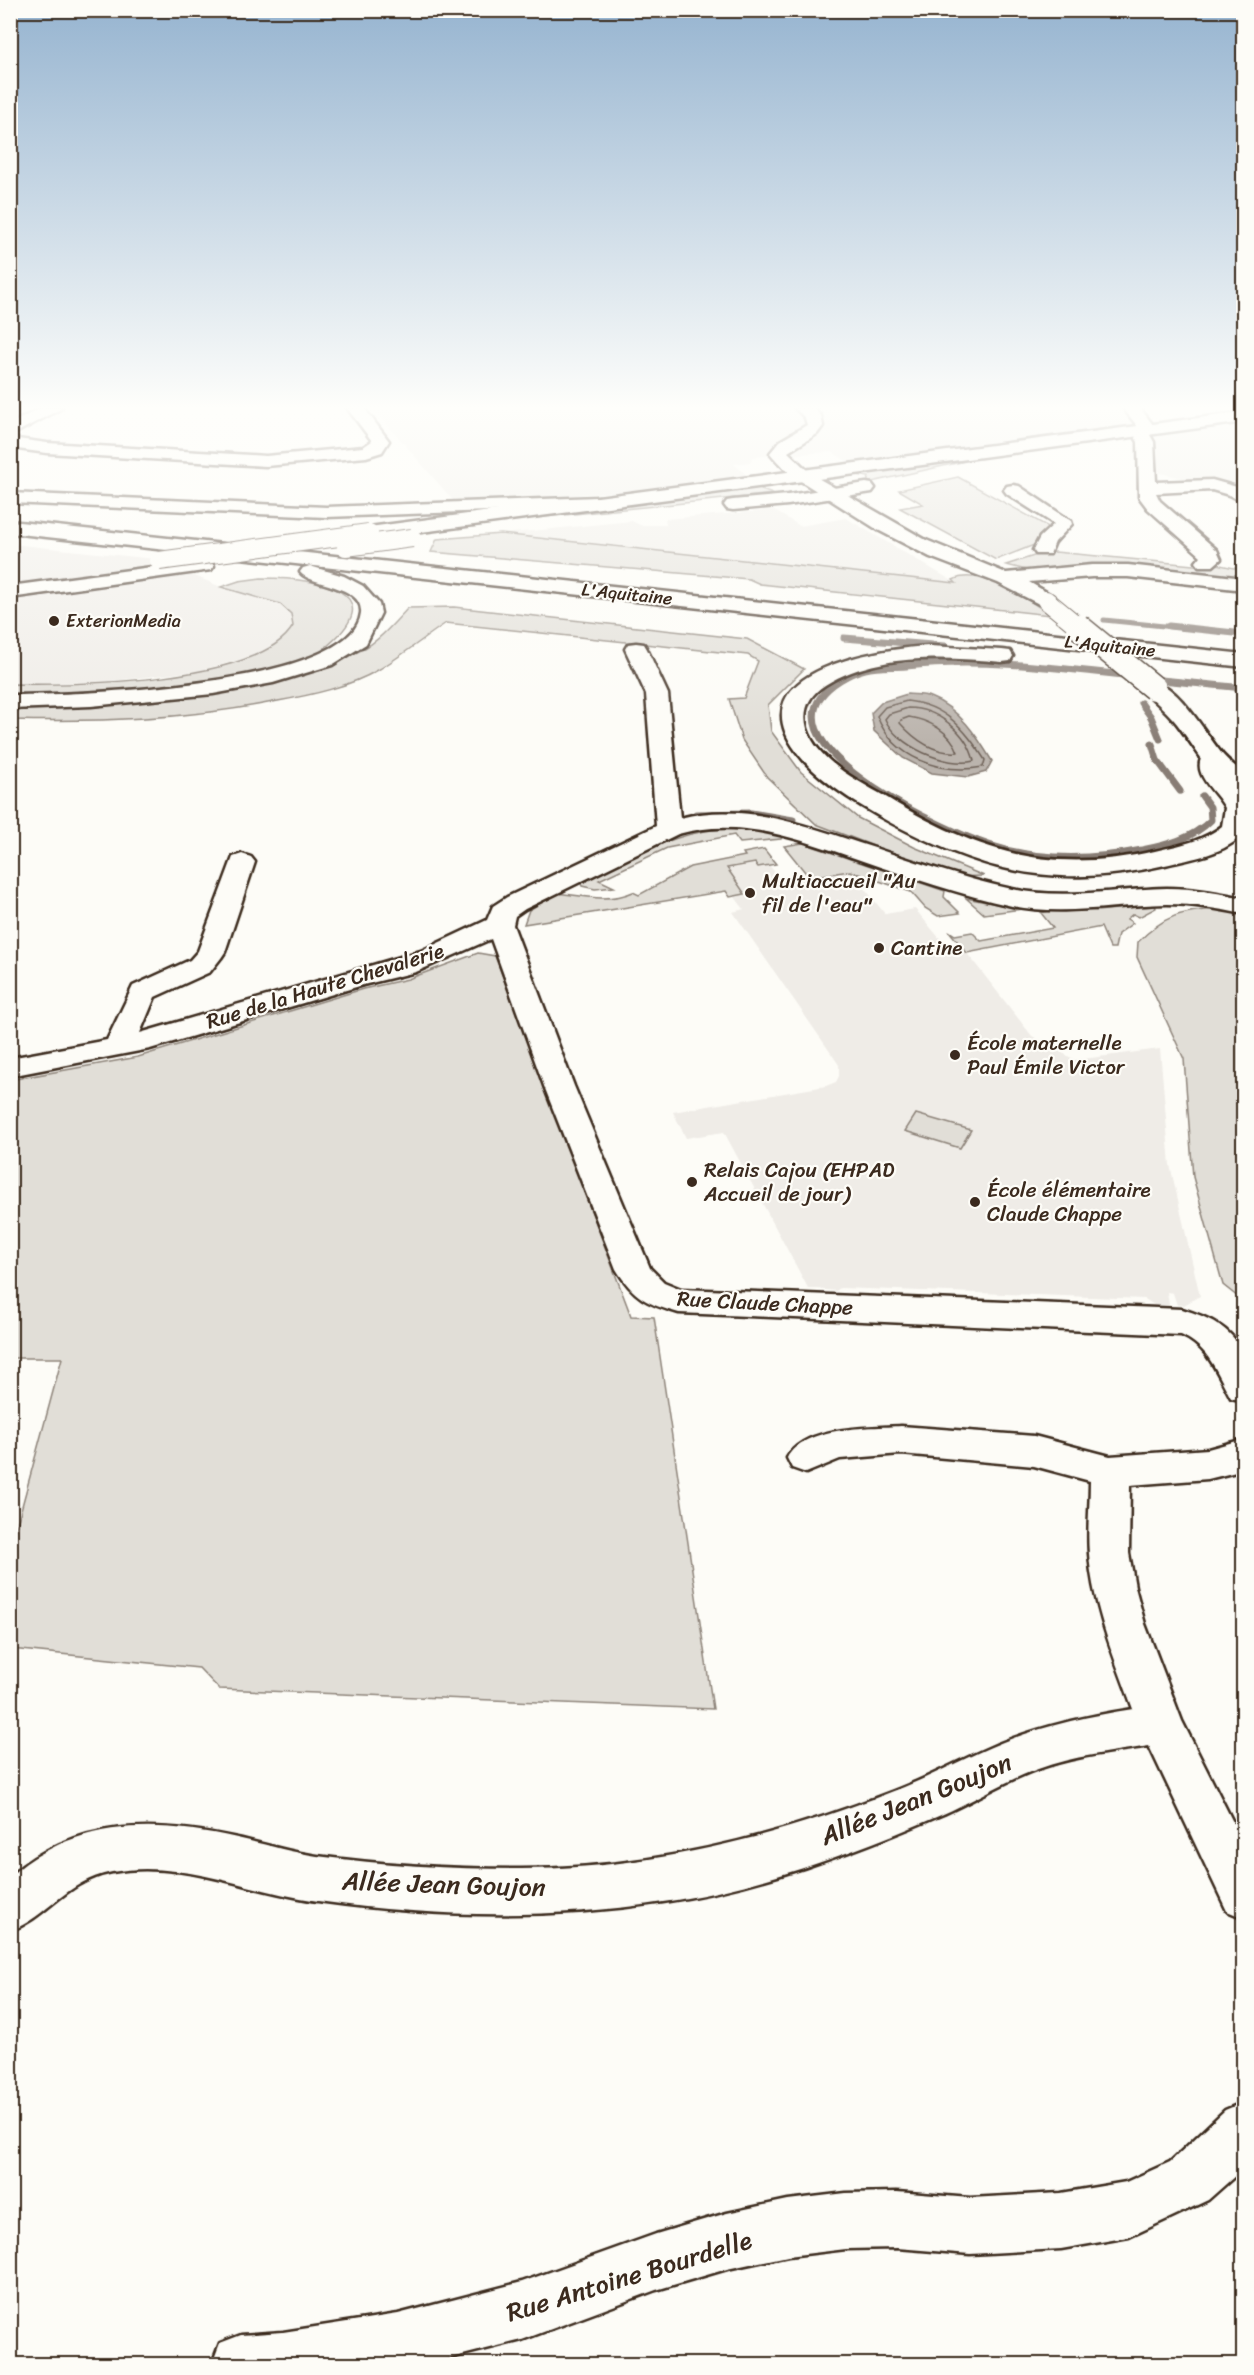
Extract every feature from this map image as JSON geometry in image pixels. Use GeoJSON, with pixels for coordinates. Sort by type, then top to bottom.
{"type":"FeatureCollection","features":[{"type":"Feature","properties":{"kind":"main road","name":"L'Aquitaine"},"geometry":{"type":"LineString","coordinates":[[56,519],[1244,645]]}},
{"type":"Feature","properties":{"kind":"main road"},"geometry":{"type":"LineString","coordinates":[[10,581],[474,519]]}},
{"type":"Feature","properties":{"kind":"main road"},"geometry":{"type":"LineString","coordinates":[[10,591],[575,519]]}},
{"type":"Feature","properties":{"kind":"main road"},"geometry":{"type":"LineString","coordinates":[[877,519],[936,552],[1008,578],[1046,600],[1154,687],[1182,715],[1212,758],[1244,786]]}},
{"type":"Feature","properties":{"kind":"main road"},"geometry":{"type":"LineString","coordinates":[[1043,550],[1045,541],[1061,528],[1062,521],[1059,519]]}},
{"type":"Feature","properties":{"kind":"main road"},"geometry":{"type":"LineString","coordinates":[[1170,519],[1210,554],[1211,559],[1206,562]]}},
{"type":"Feature","properties":{"kind":"main road","name":"L'Aquitaine"},"geometry":{"type":"LineString","coordinates":[[10,527],[1244,661]]}},
{"type":"Feature","properties":{"kind":"main road"},"geometry":{"type":"LineString","coordinates":[[10,538],[278,566],[310,572],[344,583],[366,599],[371,609],[371,618],[358,639],[332,656],[290,672],[199,690],[149,696],[56,702],[10,702]]}},
{"type":"Feature","properties":{"kind":"main road"},"geometry":{"type":"LineString","coordinates":[[1008,578],[1119,570],[1244,584]]}},
{"type":"Feature","properties":{"kind":"main road"},"geometry":{"type":"LineString","coordinates":[[636,649],[657,694],[669,829]]}},
{"type":"Feature","properties":{"kind":"main road"},"geometry":{"type":"LineString","coordinates":[[1212,758],[1214,777],[1233,799],[1238,814],[1236,825],[1225,836],[1206,845],[1147,862],[1082,869],[1052,869],[979,854],[908,823],[825,767],[801,741],[793,715],[795,703],[805,690],[820,678],[856,663],[894,656],[981,654],[1244,680]]}},
{"type":"Feature","properties":{"kind":"main road","name":"Rue de la Haute Chevalerie"},"geometry":{"type":"LineString","coordinates":[[10,1067],[119,1047],[353,979],[406,966],[431,957],[499,925],[503,912],[516,903],[669,829],[689,823],[740,820],[774,824],[974,889],[1032,900],[1073,903],[1167,896],[1205,898],[1244,906]]}},
{"type":"Feature","properties":{"kind":"main road"},"geometry":{"type":"LineString","coordinates":[[119,1047],[143,992],[200,966],[211,952],[242,862]]}},
{"type":"Feature","properties":{"kind":"main road","name":"Rue Claude Chappe"},"geometry":{"type":"LineString","coordinates":[[499,925],[559,1086],[633,1269],[644,1286],[660,1295],[679,1301],[1182,1322],[1197,1325],[1219,1340],[1244,1389]]}},
{"type":"Feature","properties":{"kind":"main road"},"geometry":{"type":"LineString","coordinates":[[806,1458],[835,1444],[901,1440],[1034,1451],[1110,1472],[1208,1464],[1234,1458],[1244,1452]]}},
{"type":"Feature","properties":{"kind":"main road"},"geometry":{"type":"LineString","coordinates":[[1110,1472],[1109,1553],[1114,1587],[1124,1624],[1161,1724],[1244,1895]]}},
{"type":"Feature","properties":{"kind":"main road","name":"Allée Jean Goujon"},"geometry":{"type":"LineString","coordinates":[[10,1908],[34,1884],[70,1862],[113,1848],[150,1846],[229,1858],[312,1878],[410,1887],[515,1892],[599,1887],[675,1878],[763,1856],[840,1832],[912,1805],[1053,1745],[1161,1724]]}},
{"type":"Feature","properties":{"kind":"main road","name":"Rue Antoine Bourdelle"},"geometry":{"type":"LineString","coordinates":[[241,2364],[283,2361],[398,2343],[522,2311],[656,2262],[726,2241],[788,2228],[846,2221],[897,2220],[970,2226],[1061,2221],[1129,2209],[1188,2181],[1244,2129]]}},
{"type":"Feature","properties":{"kind":"shaded area"},"geometry":{"type":"Polygon","coordinates":[[[665,519],[788,519],[800,526],[847,519],[956,583],[501,534],[632,521],[640,525],[666,525],[665,519]]]}},
{"type":"Feature","properties":{"kind":"shaded area"},"geometry":{"type":"Polygon","coordinates":[[[920,519],[1034,519],[1063,535],[1057,543],[1034,545],[996,560],[920,519]]]}},
{"type":"Feature","properties":{"kind":"shaded area"},"geometry":{"type":"Polygon","coordinates":[[[501,534],[956,583],[953,580],[976,577],[1004,587],[1050,615],[760,584],[749,579],[431,552],[437,539],[501,534]]]}},
{"type":"Feature","properties":{"kind":"shaded area"},"geometry":{"type":"Polygon","coordinates":[[[11,544],[155,559],[221,587],[280,604],[291,614],[293,626],[287,637],[251,657],[198,671],[96,683],[11,684],[11,544]]]}},
{"type":"Feature","properties":{"kind":"shaded area"},"geometry":{"type":"Polygon","coordinates":[[[1055,552],[1204,566],[1210,566],[1212,563],[1243,570],[1243,580],[1031,571],[1006,565],[1055,552]]]}},
{"type":"Feature","properties":{"kind":"shaded area"},"geometry":{"type":"Polygon","coordinates":[[[261,578],[324,585],[340,592],[350,601],[352,614],[343,630],[321,651],[343,655],[366,648],[389,629],[408,608],[454,607],[747,639],[804,669],[768,705],[771,731],[801,772],[858,818],[914,847],[984,876],[955,877],[816,824],[767,777],[742,740],[729,699],[744,698],[758,661],[748,655],[446,623],[378,670],[330,690],[211,712],[112,720],[11,720],[11,684],[76,684],[162,677],[205,670],[243,660],[274,645],[293,626],[291,614],[280,604],[221,587],[239,581],[261,578]]]}},
{"type":"Feature","properties":{"kind":"shaded area"},"geometry":{"type":"Polygon","coordinates":[[[721,829],[744,829],[783,836],[781,839],[740,843],[734,835],[667,848],[599,880],[614,887],[595,889],[582,886],[581,883],[666,842],[721,829]]]}},
{"type":"Feature","properties":{"kind":"shaded area"},"geometry":{"type":"Polygon","coordinates":[[[803,843],[945,891],[944,897],[960,913],[938,916],[925,908],[911,892],[850,871],[809,877],[784,846],[803,843]]]}},
{"type":"Feature","properties":{"kind":"shaded area"},"geometry":{"type":"Polygon","coordinates":[[[764,849],[776,864],[758,867],[755,863],[727,868],[745,894],[730,897],[726,891],[524,924],[529,910],[557,893],[595,898],[615,897],[633,892],[639,895],[690,867],[745,856],[743,853],[764,849]]]}},
{"type":"Feature","properties":{"kind":"shaded area"},"geometry":{"type":"Polygon","coordinates":[[[756,863],[759,867],[769,865],[782,881],[841,872],[855,876],[885,914],[915,909],[946,946],[959,943],[1032,1036],[1075,1060],[1160,1049],[1170,1165],[1200,1296],[1184,1305],[1177,1305],[1173,1293],[1167,1292],[1169,1305],[1154,1305],[1145,1299],[840,1288],[836,1291],[808,1288],[724,1132],[686,1138],[673,1112],[826,1086],[836,1082],[839,1076],[839,1065],[733,912],[744,909],[734,896],[745,893],[727,868],[756,863]]]}},
{"type":"Feature","properties":{"kind":"shaded area"},"geometry":{"type":"Polygon","coordinates":[[[966,898],[1022,909],[984,914],[966,898]]]}},
{"type":"Feature","properties":{"kind":"shaded area"},"geometry":{"type":"Polygon","coordinates":[[[1155,905],[1156,908],[1139,917],[1133,914],[1127,919],[1133,923],[1118,934],[1115,948],[1110,948],[1101,927],[967,953],[949,931],[955,935],[972,932],[981,941],[1053,928],[1041,913],[1061,908],[1097,911],[1155,905]]]}},
{"type":"Feature","properties":{"kind":"shaded area"},"geometry":{"type":"Polygon","coordinates":[[[1219,909],[1243,914],[1243,1301],[1223,1285],[1193,1177],[1184,1059],[1137,957],[1138,942],[1165,920],[1184,913],[1219,909]]]}},
{"type":"Feature","properties":{"kind":"shaded area"},"geometry":{"type":"Polygon","coordinates":[[[478,953],[495,956],[631,1316],[654,1317],[713,1709],[219,1689],[199,1668],[11,1649],[11,1547],[62,1358],[11,1358],[10,1080],[138,1057],[363,989],[408,979],[478,953]]]}},
{"type":"Feature","properties":{"kind":"shaded area"},"geometry":{"type":"Polygon","coordinates":[[[916,1114],[971,1130],[960,1148],[905,1131],[916,1114]]]}},
{"type":"Feature","properties":{"kind":"water"},"geometry":{"type":"Polygon","coordinates":[[[907,694],[930,697],[958,715],[992,761],[986,772],[968,777],[932,773],[903,758],[874,731],[871,713],[882,702],[907,694]]]}},
{"type":"Feature","properties":{"kind":"waterway"},"geometry":{"type":"LineString","coordinates":[[1104,620],[1184,628]]}},
{"type":"Feature","properties":{"kind":"waterway"},"geometry":{"type":"LineString","coordinates":[[1169,626],[1244,634]]}},
{"type":"Feature","properties":{"kind":"waterway"},"geometry":{"type":"LineString","coordinates":[[844,638],[945,646]]}},
{"type":"Feature","properties":{"kind":"waterway"},"geometry":{"type":"LineString","coordinates":[[1132,676],[1048,667],[963,663],[870,668],[846,676],[829,688],[820,698],[814,720],[824,744],[846,767],[875,788],[940,825],[989,845],[1027,854],[1065,857],[1104,856],[1170,843],[1196,832],[1211,820],[1210,807],[1202,796]]}},
{"type":"Feature","properties":{"kind":"waterway"},"geometry":{"type":"LineString","coordinates":[[1151,679],[1244,688]]}},
{"type":"Feature","properties":{"kind":"waterway"},"geometry":{"type":"LineString","coordinates":[[1141,703],[1151,717],[1160,739]]}},
{"type":"Feature","properties":{"kind":"waterway"},"geometry":{"type":"LineString","coordinates":[[1152,744],[1157,760],[1180,791]]}},
{"type":"Feature","properties":{"kind":"waterway"},"geometry":{"type":"LineString","coordinates":[[696,814],[751,813],[793,820]]}},
{"type":"Feature","properties":{"kind":"place","name":"ExterionMedia"},"geometry":{"type":"Point","coordinates":[54,621]}},
{"type":"Feature","properties":{"kind":"place","name":"Multiaccueil \"Au fil de l'eau\""},"geometry":{"type":"Point","coordinates":[750,893]}},
{"type":"Feature","properties":{"kind":"place","name":"Cantine"},"geometry":{"type":"Point","coordinates":[879,948]}},
{"type":"Feature","properties":{"kind":"place","name":"École maternelle Paul Émile Victor"},"geometry":{"type":"Point","coordinates":[955,1055]}},
{"type":"Feature","properties":{"kind":"place","name":"Relais Cajou (EHPAD Accueil de jour)"},"geometry":{"type":"Point","coordinates":[692,1182]}},
{"type":"Feature","properties":{"kind":"place","name":"École élémentaire Claude Chappe"},"geometry":{"type":"Point","coordinates":[975,1202]}}]}
